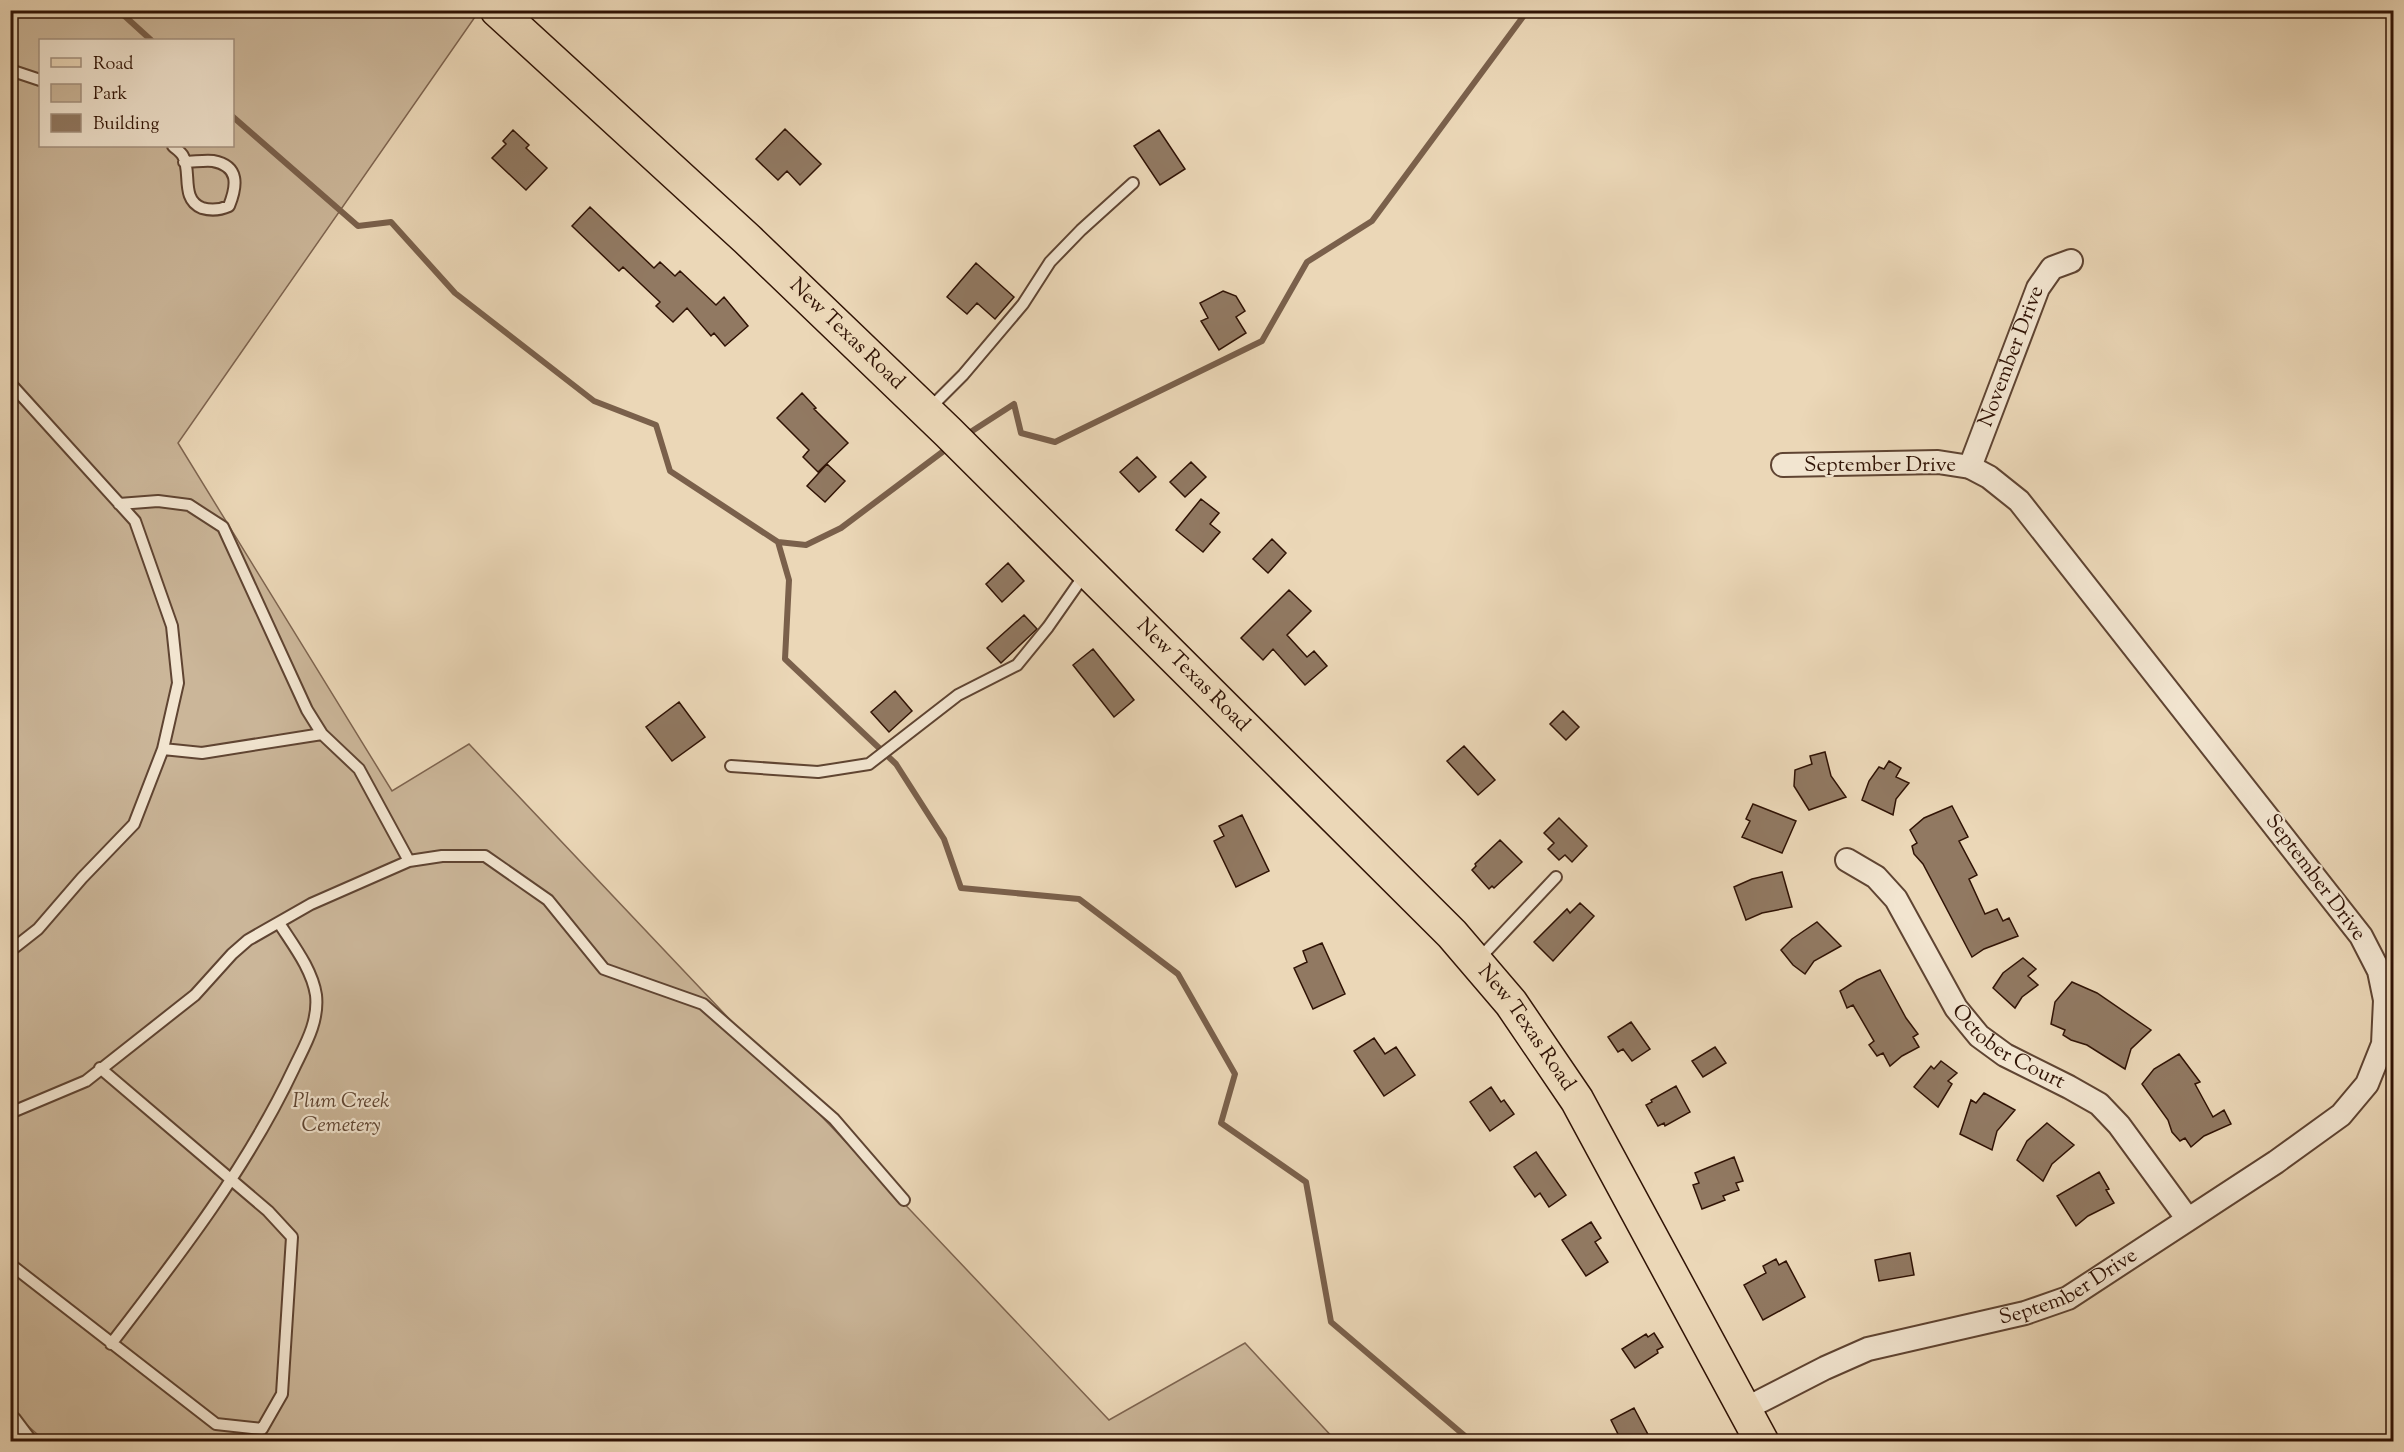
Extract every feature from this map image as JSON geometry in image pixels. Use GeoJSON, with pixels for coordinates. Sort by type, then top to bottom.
{"type":"FeatureCollection","features":[{"type":"Feature","properties":{"kind":"main road","name":"New Texas Road"},"geometry":{"type":"LineString","coordinates":[[497,10],[739,231],[927,411],[1452,934],[1510,1003],[1577,1100],[1762,1442]]}},
{"type":"Feature","properties":{"kind":"street","name":"November Drive"},"geometry":{"type":"LineString","coordinates":[[1970,467],[2038,288],[2052,268],[2071,261]]}},
{"type":"Feature","properties":{"kind":"street","name":"September Drive"},"geometry":{"type":"LineString","coordinates":[[1744,1409],[1868,1350],[2025,1312],[2068,1298],[2187,1218],[2276,1162],[2341,1115],[2367,1084],[2383,1044],[2385,1000],[2379,971],[2361,936],[2019,501],[1989,477],[1970,467],[1938,462],[1783,465]]}},
{"type":"Feature","properties":{"kind":"street","name":"October Court"},"geometry":{"type":"LineString","coordinates":[[1847,860],[1876,877],[1896,898],[1956,1008],[1978,1036],[2006,1055],[2099,1104],[2119,1125],[2187,1218]]}},
{"type":"Feature","properties":{"kind":"street"},"geometry":{"type":"LineString","coordinates":[[10,1422],[25,1442]]}},
{"type":"Feature","properties":{"kind":"lane"},"geometry":{"type":"LineString","coordinates":[[10,70],[39,80]]}},
{"type":"Feature","properties":{"kind":"lane"},"geometry":{"type":"LineString","coordinates":[[174,147],[184,157],[184,162],[189,196],[197,206],[219,210],[230,206],[236,189],[230,169],[212,161],[184,162]]}},
{"type":"Feature","properties":{"kind":"lane"},"geometry":{"type":"LineString","coordinates":[[927,411],[963,375],[1023,304],[1050,262],[1081,230],[1133,183]]}},
{"type":"Feature","properties":{"kind":"lane"},"geometry":{"type":"LineString","coordinates":[[10,383],[135,521],[172,626],[178,683],[163,749],[134,824],[82,878],[38,929],[10,951]]}},
{"type":"Feature","properties":{"kind":"lane"},"geometry":{"type":"LineString","coordinates":[[119,504],[158,501],[189,505],[223,526],[307,710],[322,734],[359,769],[410,861]]}},
{"type":"Feature","properties":{"kind":"lane"},"geometry":{"type":"LineString","coordinates":[[731,766],[818,772],[869,764],[958,695],[1017,665],[1048,627],[1087,570]]}},
{"type":"Feature","properties":{"kind":"lane"},"geometry":{"type":"LineString","coordinates":[[163,749],[202,753],[322,734]]}},
{"type":"Feature","properties":{"kind":"lane"},"geometry":{"type":"LineString","coordinates":[[10,1113],[86,1081],[195,995],[232,954],[248,940],[311,904],[410,861],[442,856],[484,856],[548,900],[604,969],[703,1004],[834,1119],[904,1200]]}},
{"type":"Feature","properties":{"kind":"lane"},"geometry":{"type":"LineString","coordinates":[[1476,962],[1556,877]]}},
{"type":"Feature","properties":{"kind":"lane"},"geometry":{"type":"LineString","coordinates":[[111,1344],[231,1180],[280,1098],[311,1033],[316,1015],[316,996],[311,975],[279,923]]}},
{"type":"Feature","properties":{"kind":"lane"},"geometry":{"type":"LineString","coordinates":[[10,1264],[216,1424],[262,1429],[282,1394],[292,1237],[268,1211],[100,1068]]}},
{"type":"Feature","properties":{"kind":"green space","name":"Plum Creek Cemetery"},"geometry":{"type":"Polygon","coordinates":[[[464,10],[475,17],[178,443],[392,791],[469,744],[1109,1420],[1245,1343],[1336,1441],[46,1442],[10,1410],[10,11],[464,10]]]}},
{"type":"Feature","properties":{"kind":"building"},"geometry":{"type":"Polygon","coordinates":[[[785,129],[821,164],[800,185],[787,171],[778,180],[756,159],[785,129]]]}},
{"type":"Feature","properties":{"kind":"building"},"geometry":{"type":"Polygon","coordinates":[[[513,130],[529,145],[526,148],[547,168],[526,190],[492,158],[506,144],[503,141],[513,130]]]}},
{"type":"Feature","properties":{"kind":"building"},"geometry":{"type":"Polygon","coordinates":[[[1159,130],[1185,169],[1160,185],[1134,146],[1159,130]]]}},
{"type":"Feature","properties":{"kind":"building"},"geometry":{"type":"Polygon","coordinates":[[[590,207],[654,268],[660,262],[675,276],[680,271],[716,305],[724,297],[748,326],[725,346],[714,333],[711,336],[687,308],[673,322],[656,306],[660,302],[623,267],[619,271],[572,226],[590,207]]]}},
{"type":"Feature","properties":{"kind":"building"},"geometry":{"type":"Polygon","coordinates":[[[976,263],[1014,297],[995,319],[977,303],[967,314],[947,297],[976,263]]]}},
{"type":"Feature","properties":{"kind":"building"},"geometry":{"type":"Polygon","coordinates":[[[1223,291],[1236,296],[1245,311],[1236,317],[1246,333],[1219,350],[1201,321],[1208,318],[1200,303],[1223,291]]]}},
{"type":"Feature","properties":{"kind":"building"},"geometry":{"type":"Polygon","coordinates":[[[802,393],[816,408],[814,409],[848,443],[818,472],[803,457],[809,450],[777,418],[802,393]]]}},
{"type":"Feature","properties":{"kind":"building"},"geometry":{"type":"Polygon","coordinates":[[[1137,457],[1156,477],[1139,492],[1120,472],[1137,457]]]}},
{"type":"Feature","properties":{"kind":"building"},"geometry":{"type":"Polygon","coordinates":[[[1191,462],[1206,477],[1185,497],[1170,482],[1191,462]]]}},
{"type":"Feature","properties":{"kind":"building"},"geometry":{"type":"Polygon","coordinates":[[[827,464],[845,481],[825,502],[807,486],[827,464]]]}},
{"type":"Feature","properties":{"kind":"building"},"geometry":{"type":"Polygon","coordinates":[[[1201,499],[1219,513],[1210,524],[1220,532],[1203,552],[1176,530],[1201,499]]]}},
{"type":"Feature","properties":{"kind":"building"},"geometry":{"type":"Polygon","coordinates":[[[1272,539],[1286,553],[1268,573],[1253,559],[1272,539]]]}},
{"type":"Feature","properties":{"kind":"building"},"geometry":{"type":"Polygon","coordinates":[[[1008,563],[1024,581],[1002,602],[986,584],[1008,563]]]}},
{"type":"Feature","properties":{"kind":"building"},"geometry":{"type":"Polygon","coordinates":[[[1289,590],[1311,611],[1287,635],[1307,657],[1314,651],[1327,666],[1305,685],[1273,649],[1263,660],[1241,638],[1289,590]]]}},
{"type":"Feature","properties":{"kind":"building"},"geometry":{"type":"Polygon","coordinates":[[[1024,615],[1037,629],[1001,663],[987,648],[1024,615]]]}},
{"type":"Feature","properties":{"kind":"building"},"geometry":{"type":"Polygon","coordinates":[[[1093,649],[1134,700],[1114,717],[1073,665],[1093,649]]]}},
{"type":"Feature","properties":{"kind":"building"},"geometry":{"type":"Polygon","coordinates":[[[895,691],[912,711],[889,732],[871,712],[895,691]]]}},
{"type":"Feature","properties":{"kind":"building"},"geometry":{"type":"Polygon","coordinates":[[[679,702],[705,737],[672,761],[646,727],[679,702]]]}},
{"type":"Feature","properties":{"kind":"building"},"geometry":{"type":"Polygon","coordinates":[[[1563,711],[1579,727],[1566,740],[1550,724],[1563,711]]]}},
{"type":"Feature","properties":{"kind":"building"},"geometry":{"type":"Polygon","coordinates":[[[1464,746],[1495,780],[1478,795],[1447,761],[1464,746]]]}},
{"type":"Feature","properties":{"kind":"building"},"geometry":{"type":"Polygon","coordinates":[[[1825,752],[1831,776],[1846,797],[1809,810],[1794,786],[1795,770],[1812,764],[1810,756],[1825,752]]]}},
{"type":"Feature","properties":{"kind":"building"},"geometry":{"type":"Polygon","coordinates":[[[1889,761],[1901,768],[1896,777],[1909,783],[1896,799],[1893,815],[1862,800],[1869,781],[1879,767],[1884,769],[1889,761]]]}},
{"type":"Feature","properties":{"kind":"building"},"geometry":{"type":"Polygon","coordinates":[[[1753,804],[1796,821],[1782,853],[1742,837],[1750,821],[1746,819],[1753,804]]]}},
{"type":"Feature","properties":{"kind":"building"},"geometry":{"type":"Polygon","coordinates":[[[1952,806],[1968,837],[1959,841],[1977,875],[1969,879],[1985,914],[1997,909],[2003,921],[2009,918],[2018,936],[1984,949],[1972,957],[1923,864],[1914,854],[1912,846],[1917,843],[1910,830],[1924,818],[1952,806]]]}},
{"type":"Feature","properties":{"kind":"building"},"geometry":{"type":"Polygon","coordinates":[[[1242,815],[1269,871],[1236,887],[1214,841],[1224,836],[1219,826],[1242,815]]]}},
{"type":"Feature","properties":{"kind":"building"},"geometry":{"type":"Polygon","coordinates":[[[1559,818],[1587,846],[1572,862],[1565,855],[1559,860],[1548,849],[1554,843],[1544,833],[1559,818]]]}},
{"type":"Feature","properties":{"kind":"building"},"geometry":{"type":"Polygon","coordinates":[[[1500,840],[1522,862],[1494,888],[1492,886],[1489,889],[1472,870],[1475,864],[1500,840]]]}},
{"type":"Feature","properties":{"kind":"building"},"geometry":{"type":"Polygon","coordinates":[[[1782,872],[1792,907],[1762,913],[1746,920],[1734,887],[1752,879],[1782,872]]]}},
{"type":"Feature","properties":{"kind":"building"},"geometry":{"type":"Polygon","coordinates":[[[1580,903],[1594,916],[1553,961],[1534,942],[1567,909],[1570,913],[1580,903]]]}},
{"type":"Feature","properties":{"kind":"building"},"geometry":{"type":"Polygon","coordinates":[[[1817,922],[1841,946],[1814,961],[1805,974],[1793,965],[1781,950],[1792,939],[1817,922]]]}},
{"type":"Feature","properties":{"kind":"building"},"geometry":{"type":"Polygon","coordinates":[[[1322,943],[1345,994],[1313,1009],[1294,968],[1307,962],[1303,951],[1322,943]]]}},
{"type":"Feature","properties":{"kind":"building"},"geometry":{"type":"Polygon","coordinates":[[[2023,958],[2036,969],[2028,976],[2038,985],[2022,997],[2015,1008],[1993,988],[2003,973],[2023,958]]]}},
{"type":"Feature","properties":{"kind":"building"},"geometry":{"type":"Polygon","coordinates":[[[1880,970],[1906,1018],[1918,1034],[1913,1037],[1919,1047],[1890,1066],[1883,1053],[1877,1056],[1869,1045],[1874,1041],[1853,1005],[1847,1008],[1840,991],[1857,980],[1880,970]]]}},
{"type":"Feature","properties":{"kind":"building"},"geometry":{"type":"Polygon","coordinates":[[[2072,982],[2097,993],[2151,1030],[2131,1049],[2125,1069],[2087,1045],[2071,1040],[2063,1035],[2065,1030],[2051,1024],[2055,1002],[2072,982]]]}},
{"type":"Feature","properties":{"kind":"building"},"geometry":{"type":"Polygon","coordinates":[[[1631,1022],[1650,1049],[1632,1061],[1623,1049],[1618,1052],[1608,1037],[1631,1022]]]}},
{"type":"Feature","properties":{"kind":"building"},"geometry":{"type":"Polygon","coordinates":[[[1374,1038],[1385,1054],[1396,1047],[1415,1075],[1384,1096],[1354,1051],[1374,1038]]]}},
{"type":"Feature","properties":{"kind":"building"},"geometry":{"type":"Polygon","coordinates":[[[1715,1047],[1726,1063],[1703,1077],[1692,1061],[1715,1047]]]}},
{"type":"Feature","properties":{"kind":"building"},"geometry":{"type":"Polygon","coordinates":[[[2179,1054],[2200,1082],[2195,1084],[2213,1117],[2224,1110],[2231,1124],[2204,1136],[2191,1147],[2185,1138],[2180,1141],[2172,1132],[2168,1120],[2142,1084],[2154,1069],[2179,1054]]]}},
{"type":"Feature","properties":{"kind":"building"},"geometry":{"type":"Polygon","coordinates":[[[1941,1061],[1957,1073],[1948,1081],[1952,1084],[1938,1107],[1914,1087],[1931,1066],[1934,1069],[1941,1061]]]}},
{"type":"Feature","properties":{"kind":"building"},"geometry":{"type":"Polygon","coordinates":[[[1676,1086],[1690,1112],[1665,1126],[1664,1123],[1658,1126],[1646,1105],[1676,1086]]]}},
{"type":"Feature","properties":{"kind":"building"},"geometry":{"type":"Polygon","coordinates":[[[1491,1087],[1501,1102],[1504,1100],[1514,1114],[1490,1131],[1470,1102],[1491,1087]]]}},
{"type":"Feature","properties":{"kind":"building"},"geometry":{"type":"Polygon","coordinates":[[[1984,1093],[2015,1110],[1997,1131],[1992,1150],[1960,1134],[1971,1100],[1976,1103],[1984,1093]]]}},
{"type":"Feature","properties":{"kind":"building"},"geometry":{"type":"Polygon","coordinates":[[[2047,1123],[2074,1145],[2052,1164],[2043,1181],[2017,1160],[2027,1141],[2047,1123]]]}},
{"type":"Feature","properties":{"kind":"building"},"geometry":{"type":"Polygon","coordinates":[[[1536,1152],[1566,1195],[1549,1207],[1540,1193],[1535,1197],[1514,1167],[1536,1152]]]}},
{"type":"Feature","properties":{"kind":"building"},"geometry":{"type":"Polygon","coordinates":[[[1734,1157],[1743,1181],[1736,1183],[1739,1190],[1723,1196],[1725,1200],[1702,1209],[1693,1185],[1699,1183],[1695,1173],[1734,1157]]]}},
{"type":"Feature","properties":{"kind":"building"},"geometry":{"type":"Polygon","coordinates":[[[2099,1172],[2114,1203],[2088,1216],[2076,1226],[2057,1196],[2099,1172]]]}},
{"type":"Feature","properties":{"kind":"building"},"geometry":{"type":"Polygon","coordinates":[[[1591,1222],[1601,1238],[1595,1242],[1608,1262],[1586,1276],[1562,1240],[1591,1222]]]}},
{"type":"Feature","properties":{"kind":"building"},"geometry":{"type":"Polygon","coordinates":[[[1910,1253],[1914,1275],[1879,1281],[1875,1260],[1910,1253]]]}},
{"type":"Feature","properties":{"kind":"building"},"geometry":{"type":"Polygon","coordinates":[[[1776,1259],[1779,1265],[1786,1261],[1805,1297],[1763,1320],[1744,1285],[1766,1273],[1763,1266],[1776,1259]]]}},
{"type":"Feature","properties":{"kind":"building"},"geometry":{"type":"Polygon","coordinates":[[[1654,1333],[1663,1347],[1657,1350],[1658,1353],[1635,1368],[1622,1349],[1646,1334],[1648,1337],[1654,1333]]]}},
{"type":"Feature","properties":{"kind":"building"},"geometry":{"type":"Polygon","coordinates":[[[1634,1408],[1652,1442],[1622,1442],[1611,1420],[1634,1408]]]}},
{"type":"Feature","properties":{"kind":"waterway"},"geometry":{"type":"LineString","coordinates":[[118,10],[150,39]]}},
{"type":"Feature","properties":{"kind":"waterway"},"geometry":{"type":"LineString","coordinates":[[969,433],[1014,404],[1021,433],[1055,442],[1262,341],[1307,262],[1372,221],[1528,10]]}},
{"type":"Feature","properties":{"kind":"waterway"},"geometry":{"type":"LineString","coordinates":[[234,118],[358,226],[391,222],[455,293],[594,401],[656,425],[670,471],[778,542],[806,545],[841,528],[945,450]]}},
{"type":"Feature","properties":{"kind":"waterway"},"geometry":{"type":"LineString","coordinates":[[778,542],[789,580],[785,659],[896,764],[944,839],[961,888],[1079,899],[1178,974],[1235,1074],[1221,1123],[1306,1182],[1331,1322],[1472,1442]]}}]}
